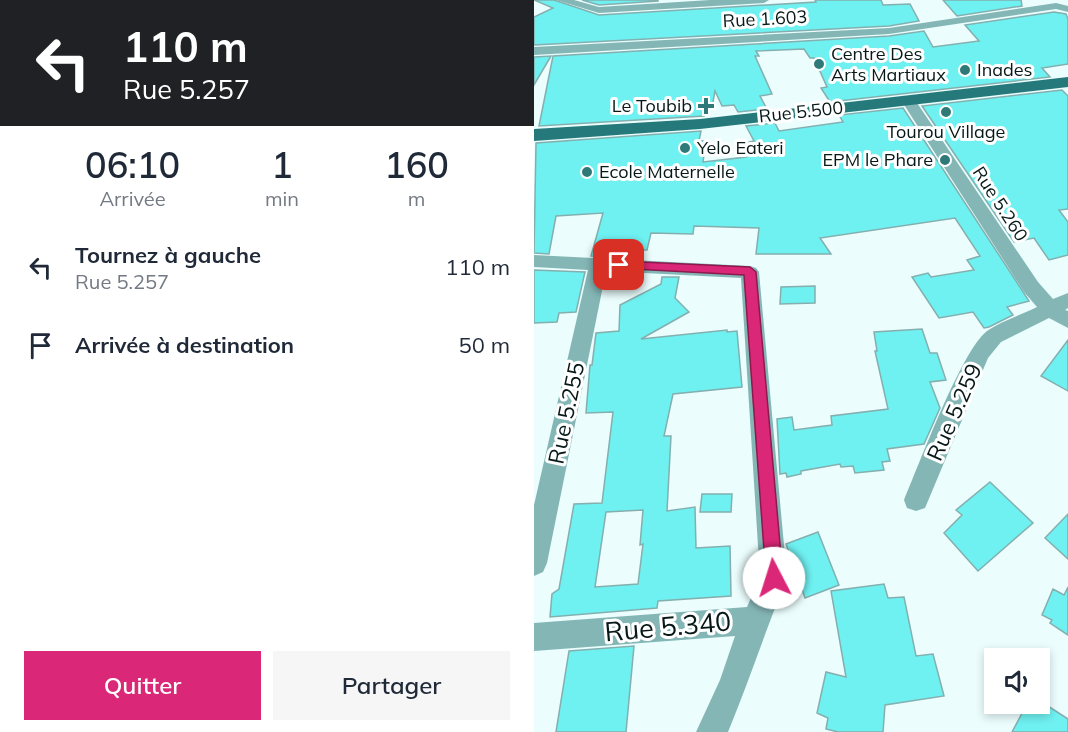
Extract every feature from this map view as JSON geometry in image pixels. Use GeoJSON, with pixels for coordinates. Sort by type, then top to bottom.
{"type":"FeatureCollection","features":[{"type":"Feature","properties":{"kind":"main road","name":"Rue 5.500"},"geometry":{"type":"LineString","coordinates":[[534,135],[700,123],[1068,82]]}},
{"type":"Feature","properties":{"kind":"street"},"geometry":{"type":"LineString","coordinates":[[561,0],[599,10],[764,0]]}},
{"type":"Feature","properties":{"kind":"street"},"geometry":{"type":"LineString","coordinates":[[1034,1],[1062,8]]}},
{"type":"Feature","properties":{"kind":"street","name":"Rue 1.603"},"geometry":{"type":"LineString","coordinates":[[534,51],[889,31],[1062,8]]}},
{"type":"Feature","properties":{"kind":"street","name":"Rue 5.260"},"geometry":{"type":"LineString","coordinates":[[908,100],[1031,287],[1062,310]]}},
{"type":"Feature","properties":{"kind":"street"},"geometry":{"type":"LineString","coordinates":[[534,261],[750,272],[774,578],[754,620]]}},
{"type":"Feature","properties":{"kind":"street","name":"Rue 5.255"},"geometry":{"type":"LineString","coordinates":[[534,563],[598,264]]}},
{"type":"Feature","properties":{"kind":"street","name":"Rue 5.259"},"geometry":{"type":"LineString","coordinates":[[916,500],[969,374],[981,352],[994,337],[1062,310]]}},
{"type":"Feature","properties":{"kind":"street","name":"Rue 5.340"},"geometry":{"type":"LineString","coordinates":[[534,638],[754,620],[733,684],[712,732]]}},
{"type":"Feature","properties":{"kind":"building"},"geometry":{"type":"Polygon","coordinates":[[[534,0],[554,0],[599,15],[816,2],[815,0],[881,0],[883,5],[910,4],[919,21],[889,26],[534,45],[534,17],[553,8],[534,0]]]}},
{"type":"Feature","properties":{"kind":"building"},"geometry":{"type":"Polygon","coordinates":[[[582,0],[658,0],[658,1],[599,5],[582,0]]]}},
{"type":"Feature","properties":{"kind":"building"},"geometry":{"type":"Polygon","coordinates":[[[943,0],[1021,0],[1022,6],[957,16],[943,0]]]}},
{"type":"Feature","properties":{"kind":"building"},"geometry":{"type":"Polygon","coordinates":[[[1054,12],[1066,14],[1068,19],[1068,64],[1042,68],[1050,77],[830,102],[821,88],[827,87],[814,58],[810,58],[804,49],[756,51],[759,56],[755,56],[772,94],[760,96],[767,109],[738,112],[734,105],[722,106],[715,91],[712,107],[706,107],[704,116],[539,126],[553,56],[889,36],[924,31],[933,47],[979,41],[965,25],[1054,12]]]}},
{"type":"Feature","properties":{"kind":"building"},"geometry":{"type":"Polygon","coordinates":[[[551,56],[534,85],[534,57],[551,56]]]}},
{"type":"Feature","properties":{"kind":"building"},"geometry":{"type":"Polygon","coordinates":[[[1062,90],[1068,96],[1068,209],[1059,210],[1068,222],[1068,255],[1049,260],[1034,238],[1014,242],[922,106],[1062,90]]]}},
{"type":"Feature","properties":{"kind":"building"},"geometry":{"type":"Polygon","coordinates":[[[903,108],[1029,301],[1007,307],[1013,315],[989,327],[984,328],[973,312],[939,318],[912,277],[928,273],[931,277],[974,270],[967,260],[980,256],[955,218],[820,238],[831,254],[756,254],[759,228],[694,226],[693,234],[651,233],[647,250],[621,250],[619,257],[591,256],[603,213],[556,216],[549,254],[534,253],[536,143],[701,131],[699,141],[706,141],[703,162],[746,157],[740,144],[754,141],[746,126],[775,123],[779,131],[843,122],[839,115],[903,108]]]}},
{"type":"Feature","properties":{"kind":"building"},"geometry":{"type":"Polygon","coordinates":[[[534,270],[585,272],[576,312],[559,313],[557,322],[534,323],[534,270]]]}},
{"type":"Feature","properties":{"kind":"building"},"geometry":{"type":"Polygon","coordinates":[[[662,277],[679,277],[675,298],[689,312],[641,339],[727,330],[727,332],[737,331],[742,387],[673,394],[664,436],[671,436],[667,511],[695,507],[696,548],[730,546],[731,596],[658,601],[657,608],[550,617],[552,594],[559,589],[574,504],[602,503],[613,412],[586,413],[590,365],[592,365],[596,333],[619,331],[620,305],[661,284],[662,277]],[[643,510],[606,512],[595,587],[638,584],[643,544],[640,545],[643,510]]]}},
{"type":"Feature","properties":{"kind":"building"},"geometry":{"type":"Polygon","coordinates":[[[815,286],[815,303],[780,304],[781,287],[815,286]]]}},
{"type":"Feature","properties":{"kind":"building"},"geometry":{"type":"Polygon","coordinates":[[[922,329],[930,353],[937,353],[946,380],[930,382],[940,408],[924,444],[887,449],[890,461],[882,462],[884,470],[855,473],[853,466],[841,467],[840,464],[801,471],[801,474],[787,477],[786,473],[780,474],[777,419],[792,417],[794,430],[832,425],[831,416],[888,409],[875,351],[877,351],[874,332],[922,329]]]}},
{"type":"Feature","properties":{"kind":"building"},"geometry":{"type":"Polygon","coordinates":[[[1068,340],[1068,391],[1041,376],[1068,340]]]}},
{"type":"Feature","properties":{"kind":"building"},"geometry":{"type":"Polygon","coordinates":[[[990,482],[1033,523],[978,571],[944,533],[962,515],[956,510],[990,482]]]}},
{"type":"Feature","properties":{"kind":"building"},"geometry":{"type":"Polygon","coordinates":[[[702,494],[732,494],[731,512],[700,512],[702,494]]]}},
{"type":"Feature","properties":{"kind":"building"},"geometry":{"type":"Polygon","coordinates":[[[1068,514],[1068,559],[1045,538],[1068,514]]]}},
{"type":"Feature","properties":{"kind":"building"},"geometry":{"type":"Polygon","coordinates":[[[818,532],[839,585],[805,598],[786,544],[818,532]]]}},
{"type":"Feature","properties":{"kind":"building"},"geometry":{"type":"Polygon","coordinates":[[[884,584],[888,598],[904,597],[916,656],[933,654],[944,696],[885,705],[883,732],[838,732],[826,729],[828,718],[817,713],[826,672],[846,677],[831,591],[884,584]]]}},
{"type":"Feature","properties":{"kind":"building"},"geometry":{"type":"Polygon","coordinates":[[[1068,587],[1068,635],[1050,623],[1052,620],[1042,615],[1053,589],[1064,595],[1068,587]]]}},
{"type":"Feature","properties":{"kind":"building"},"geometry":{"type":"Polygon","coordinates":[[[634,646],[626,732],[556,732],[569,651],[634,646]]]}},
{"type":"Feature","properties":{"kind":"building"},"geometry":{"type":"Polygon","coordinates":[[[1050,707],[1068,719],[1068,732],[1012,732],[1022,714],[1050,714],[1050,707]]]}},
{"type":"Feature","properties":{"kind":"place","name":"Centre Des Arts Martiaux"},"geometry":{"type":"Point","coordinates":[819,64]}},
{"type":"Feature","properties":{"kind":"place","name":"Inades"},"geometry":{"type":"Point","coordinates":[965,70]}},
{"type":"Feature","properties":{"kind":"place","name":"Le Toubib"},"geometry":{"type":"Point","coordinates":[706,106]}},
{"type":"Feature","properties":{"kind":"place","name":"Tourou Village"},"geometry":{"type":"Point","coordinates":[946,112]}},
{"type":"Feature","properties":{"kind":"place","name":"Yelo Eateri"},"geometry":{"type":"Point","coordinates":[685,148]}},
{"type":"Feature","properties":{"kind":"place","name":"EPM le Phare"},"geometry":{"type":"Point","coordinates":[945,160]}},
{"type":"Feature","properties":{"kind":"place","name":"Ecole Maternelle"},"geometry":{"type":"Point","coordinates":[587,172]}},
{"type":"Feature","properties":{"kind":"route"},"geometry":{"type":"LineString","coordinates":[[619,265],[750,272],[774,578]]}}]}
